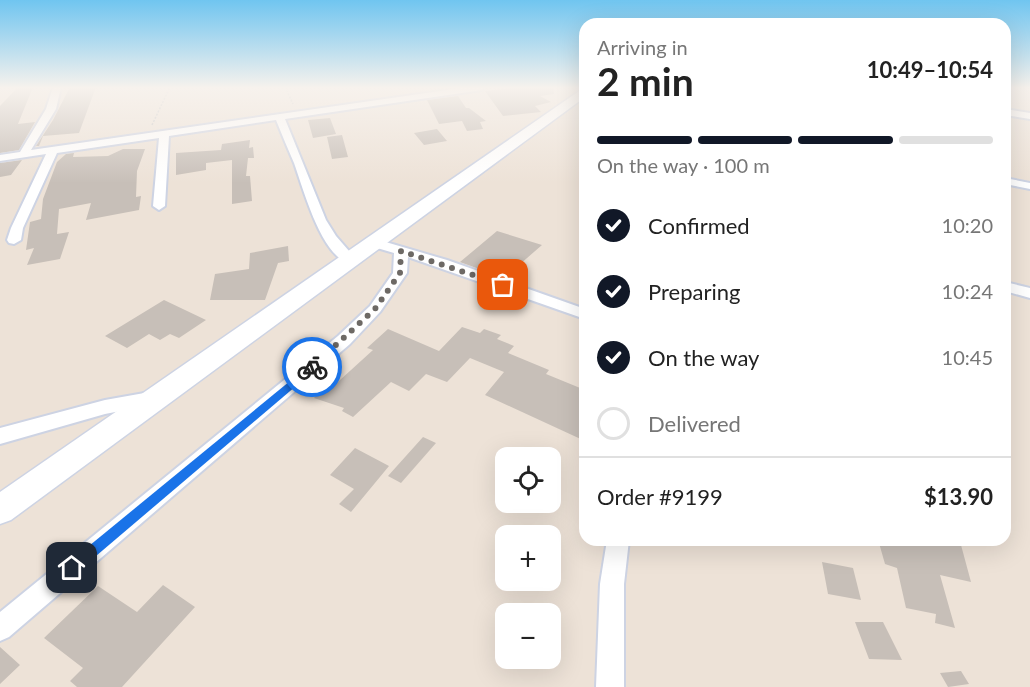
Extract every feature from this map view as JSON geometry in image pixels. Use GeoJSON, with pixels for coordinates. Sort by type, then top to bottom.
{"type":"FeatureCollection","features":[{"type":"Feature","properties":{"kind":"main road"},"geometry":{"type":"LineString","coordinates":[[0,510],[372,242],[547,119]]}},
{"type":"Feature","properties":{"kind":"street"},"geometry":{"type":"LineString","coordinates":[[24,154],[42,119]]}},
{"type":"Feature","properties":{"kind":"street"},"geometry":{"type":"LineString","coordinates":[[0,158],[264,119]]}},
{"type":"Feature","properties":{"kind":"street"},"geometry":{"type":"LineString","coordinates":[[280,119],[303,174],[317,218],[327,236],[349,259]]}},
{"type":"Feature","properties":{"kind":"street"},"geometry":{"type":"LineString","coordinates":[[159,206],[164,133]]}},
{"type":"Feature","properties":{"kind":"street"},"geometry":{"type":"LineString","coordinates":[[14,240],[17,228],[53,150]]}},
{"type":"Feature","properties":{"kind":"street"},"geometry":{"type":"LineString","coordinates":[[1011,182],[1030,186]]}},
{"type":"Feature","properties":{"kind":"street"},"geometry":{"type":"LineString","coordinates":[[372,242],[579,312]]}},
{"type":"Feature","properties":{"kind":"street"},"geometry":{"type":"LineString","coordinates":[[0,628],[344,340],[375,309],[400,273],[401,251]]}},
{"type":"Feature","properties":{"kind":"street"},"geometry":{"type":"LineString","coordinates":[[1011,288],[1030,293]]}},
{"type":"Feature","properties":{"kind":"street"},"geometry":{"type":"LineString","coordinates":[[0,436],[105,406],[155,398]]}},
{"type":"Feature","properties":{"kind":"street"},"geometry":{"type":"LineString","coordinates":[[610,687],[612,584],[617,546]]}},
{"type":"Feature","properties":{"kind":"path"},"geometry":{"type":"LineString","coordinates":[[147,136],[155,119]]}},
{"type":"Feature","properties":{"kind":"building"},"geometry":{"type":"Polygon","coordinates":[[[0,119],[20,119],[18,124],[35,122],[19,150],[0,153],[0,119]]]}},
{"type":"Feature","properties":{"kind":"building"},"geometry":{"type":"Polygon","coordinates":[[[84,119],[79,133],[43,136],[39,146],[36,146],[53,120],[84,119]]]}},
{"type":"Feature","properties":{"kind":"building"},"geometry":{"type":"Polygon","coordinates":[[[330,119],[336,134],[313,138],[308,120],[330,119]]]}},
{"type":"Feature","properties":{"kind":"building"},"geometry":{"type":"Polygon","coordinates":[[[437,119],[483,119],[486,121],[480,122],[483,129],[467,131],[462,121],[439,124],[437,119]]]}},
{"type":"Feature","properties":{"kind":"building"},"geometry":{"type":"Polygon","coordinates":[[[437,129],[447,141],[424,145],[414,133],[437,129]]]}},
{"type":"Feature","properties":{"kind":"building"},"geometry":{"type":"Polygon","coordinates":[[[342,135],[348,157],[332,159],[327,137],[342,135]]]}},
{"type":"Feature","properties":{"kind":"building"},"geometry":{"type":"Polygon","coordinates":[[[250,140],[249,148],[253,147],[254,158],[248,158],[246,176],[250,176],[252,201],[232,204],[232,160],[206,163],[206,170],[176,175],[176,153],[221,150],[222,144],[250,140]]]}},
{"type":"Feature","properties":{"kind":"building"},"geometry":{"type":"Polygon","coordinates":[[[123,149],[145,149],[137,171],[136,197],[141,196],[139,210],[86,220],[91,203],[59,209],[57,234],[69,232],[60,259],[27,265],[34,248],[26,250],[30,222],[41,219],[43,199],[57,162],[66,154],[74,153],[73,157],[108,156],[123,149]]]}},
{"type":"Feature","properties":{"kind":"building"},"geometry":{"type":"Polygon","coordinates":[[[22,160],[11,175],[0,177],[0,163],[22,160]]]}},
{"type":"Feature","properties":{"kind":"building"},"geometry":{"type":"Polygon","coordinates":[[[497,231],[542,245],[519,265],[507,260],[493,274],[460,262],[497,231]]]}},
{"type":"Feature","properties":{"kind":"building"},"geometry":{"type":"Polygon","coordinates":[[[288,246],[289,261],[278,263],[265,300],[210,300],[215,274],[249,269],[250,253],[288,246]]]}},
{"type":"Feature","properties":{"kind":"building"},"geometry":{"type":"Polygon","coordinates":[[[164,300],[206,320],[179,338],[170,334],[160,340],[149,334],[127,348],[105,336],[164,300]]]}},
{"type":"Feature","properties":{"kind":"building"},"geometry":{"type":"Polygon","coordinates":[[[462,327],[480,333],[484,329],[501,335],[497,339],[514,346],[508,353],[549,370],[546,374],[579,388],[579,438],[485,395],[504,372],[470,358],[447,382],[426,374],[409,391],[391,382],[353,417],[342,411],[344,408],[314,398],[324,387],[329,390],[373,350],[367,348],[388,329],[439,351],[462,327]]]}},
{"type":"Feature","properties":{"kind":"building"},"geometry":{"type":"Polygon","coordinates":[[[423,437],[436,443],[401,483],[388,476],[423,437]]]}},
{"type":"Feature","properties":{"kind":"building"},"geometry":{"type":"Polygon","coordinates":[[[355,448],[389,466],[351,512],[339,504],[354,489],[330,475],[355,448]]]}},
{"type":"Feature","properties":{"kind":"building"},"geometry":{"type":"Polygon","coordinates":[[[880,546],[961,546],[971,582],[940,575],[955,628],[935,623],[936,614],[906,608],[897,568],[885,564],[880,546]]]}},
{"type":"Feature","properties":{"kind":"building"},"geometry":{"type":"Polygon","coordinates":[[[822,562],[853,568],[861,600],[828,594],[822,562]]]}},
{"type":"Feature","properties":{"kind":"building"},"geometry":{"type":"Polygon","coordinates":[[[163,585],[195,607],[122,687],[77,687],[70,681],[83,668],[44,638],[98,586],[137,612],[163,585]]]}},
{"type":"Feature","properties":{"kind":"building"},"geometry":{"type":"Polygon","coordinates":[[[855,622],[883,622],[902,660],[869,659],[855,622]]]}},
{"type":"Feature","properties":{"kind":"building"},"geometry":{"type":"Polygon","coordinates":[[[0,647],[20,665],[0,684],[0,647]]]}},
{"type":"Feature","properties":{"kind":"building"},"geometry":{"type":"Polygon","coordinates":[[[961,671],[969,684],[948,687],[940,673],[961,671]]]}},
{"type":"Feature","properties":{"kind":"way so far"},"geometry":{"type":"LineString","coordinates":[[312,367],[344,340],[375,309],[400,273],[401,251],[503,285]]}},
{"type":"Feature","properties":{"kind":"route"},"geometry":{"type":"LineString","coordinates":[[72,568],[312,367]]}}]}
